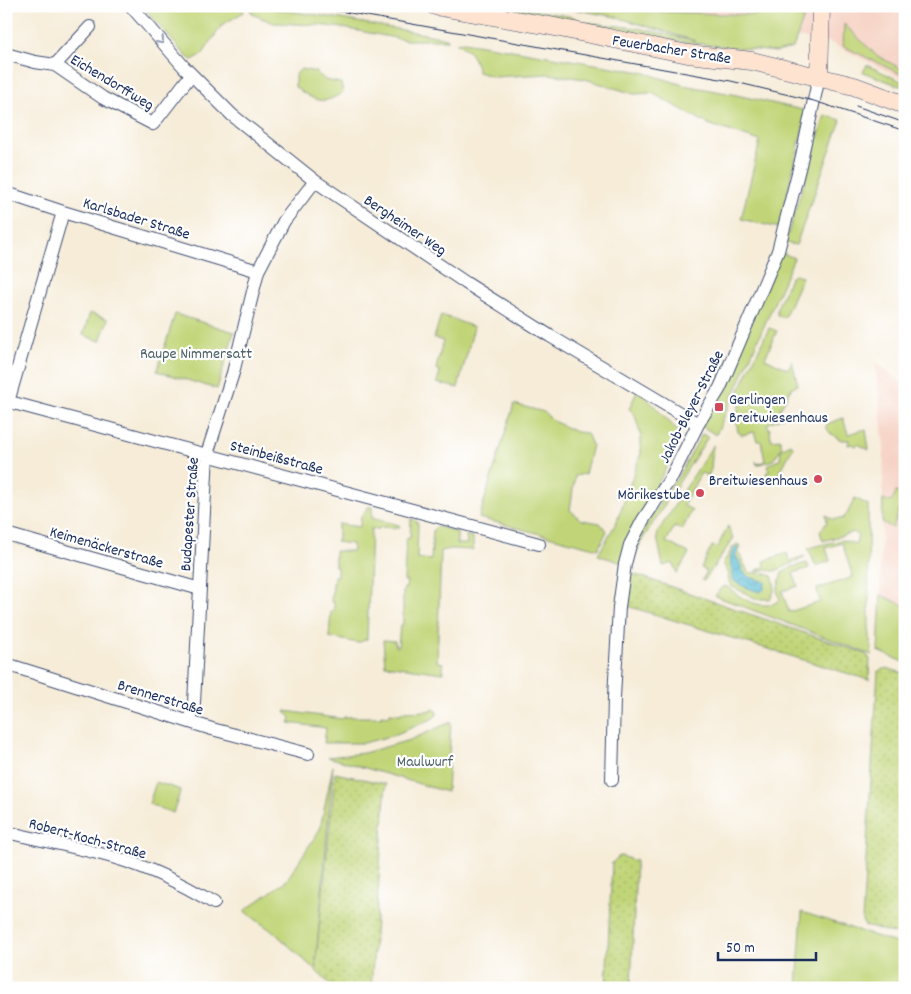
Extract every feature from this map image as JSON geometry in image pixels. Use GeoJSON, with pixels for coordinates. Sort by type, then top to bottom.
{"type":"FeatureCollection","features":[{"type":"Feature","properties":{"kind":"main road","name":"Feuerbacher Straße"},"geometry":{"type":"LineString","coordinates":[[435,6],[550,26],[688,54],[752,61],[854,86],[905,105]]}},
{"type":"Feature","properties":{"kind":"main road"},"geometry":{"type":"LineString","coordinates":[[819,76],[821,6]]}},
{"type":"Feature","properties":{"kind":"street","name":"Bergheimer Weg"},"geometry":{"type":"LineString","coordinates":[[131,6],[191,75],[235,117],[315,181],[460,280],[698,424]]}},
{"type":"Feature","properties":{"kind":"street","name":"Eichendorffweg"},"geometry":{"type":"LineString","coordinates":[[55,65],[90,27]]}},
{"type":"Feature","properties":{"kind":"street","name":"Eichendorffweg"},"geometry":{"type":"LineString","coordinates":[[6,54],[55,65],[103,98],[153,124],[191,75]]}},
{"type":"Feature","properties":{"kind":"street","name":"Jakob-Bleyer-Straße"},"geometry":{"type":"LineString","coordinates":[[612,780],[614,688],[619,607],[625,564],[630,545],[643,520],[672,476],[698,424],[720,388],[778,251],[800,165],[819,76]]}},
{"type":"Feature","properties":{"kind":"street","name":"Budapester Straße"},"geometry":{"type":"LineString","coordinates":[[190,722],[194,703],[207,454],[233,372],[258,271],[284,221],[315,181]]}},
{"type":"Feature","properties":{"kind":"street","name":"Karlsbader Straße"},"geometry":{"type":"LineString","coordinates":[[6,192],[63,212],[258,271]]}},
{"type":"Feature","properties":{"kind":"street"},"geometry":{"type":"LineString","coordinates":[[7,401],[63,212]]}},
{"type":"Feature","properties":{"kind":"street","name":"Steinbeißstraße"},"geometry":{"type":"LineString","coordinates":[[7,401],[539,544]]}},
{"type":"Feature","properties":{"kind":"street","name":"Keimenäckerstraße"},"geometry":{"type":"LineString","coordinates":[[6,534],[200,589]]}},
{"type":"Feature","properties":{"kind":"street","name":"Brennerstraße"},"geometry":{"type":"LineString","coordinates":[[6,664],[190,722],[308,754]]}},
{"type":"Feature","properties":{"kind":"street","name":"Robert-Koch-Straße"},"geometry":{"type":"LineString","coordinates":[[6,832],[120,859],[153,871],[191,889],[214,903]]}},
{"type":"Feature","properties":{"kind":"shaded area"},"geometry":{"type":"Polygon","coordinates":[[[582,6],[905,6],[905,80],[829,42],[582,6]]]}},
{"type":"Feature","properties":{"kind":"shaded area"},"geometry":{"type":"Polygon","coordinates":[[[875,361],[905,385],[905,663],[878,651],[884,448],[875,361]]]}},
{"type":"Feature","properties":{"kind":"green space"},"geometry":{"type":"Polygon","coordinates":[[[142,6],[226,6],[243,9],[244,12],[222,25],[202,55],[192,60],[186,56],[142,6]]]}},
{"type":"Feature","properties":{"kind":"green space"},"geometry":{"type":"Polygon","coordinates":[[[252,6],[324,16],[447,38],[448,40],[406,40],[343,28],[274,23],[254,15],[249,9],[252,6]]]}},
{"type":"Feature","properties":{"kind":"green space"},"geometry":{"type":"Polygon","coordinates":[[[476,6],[510,6],[573,17],[582,22],[637,28],[696,41],[616,17],[557,6],[602,6],[629,11],[756,15],[769,6],[803,6],[803,20],[793,48],[776,52],[684,42],[476,6]]]}},
{"type":"Feature","properties":{"kind":"green space"},"geometry":{"type":"Polygon","coordinates":[[[844,24],[876,55],[905,71],[905,76],[843,46],[844,24]]]}},
{"type":"Feature","properties":{"kind":"green space"},"geometry":{"type":"Polygon","coordinates":[[[464,42],[642,72],[683,85],[807,111],[779,228],[741,219],[760,141],[708,124],[652,93],[634,94],[585,79],[548,74],[494,77],[478,72],[471,54],[456,43],[464,42]]]}},
{"type":"Feature","properties":{"kind":"green space"},"geometry":{"type":"Polygon","coordinates":[[[867,65],[905,83],[905,88],[863,72],[867,65]]]}},
{"type":"Feature","properties":{"kind":"green space"},"geometry":{"type":"Polygon","coordinates":[[[301,69],[316,72],[325,80],[341,83],[343,92],[336,97],[324,100],[313,98],[295,87],[295,75],[301,69]]]}},
{"type":"Feature","properties":{"kind":"green space"},"geometry":{"type":"Polygon","coordinates":[[[825,115],[841,120],[796,245],[785,243],[825,115]]]}},
{"type":"Feature","properties":{"kind":"green space"},"geometry":{"type":"Polygon","coordinates":[[[778,251],[794,258],[716,435],[698,424],[778,251]]]}},
{"type":"Feature","properties":{"kind":"green space"},"geometry":{"type":"Polygon","coordinates":[[[794,275],[802,277],[784,318],[777,315],[777,308],[790,278],[794,275]]]}},
{"type":"Feature","properties":{"kind":"green space"},"geometry":{"type":"Polygon","coordinates":[[[90,313],[108,319],[100,341],[83,335],[90,313]]]}},
{"type":"Feature","properties":{"kind":"green space","name":"Raupe Nimmersatt"},"geometry":{"type":"Polygon","coordinates":[[[175,314],[234,332],[217,389],[157,371],[175,314]]]}},
{"type":"Feature","properties":{"kind":"green space"},"geometry":{"type":"Polygon","coordinates":[[[441,315],[474,327],[458,388],[437,383],[440,371],[436,369],[443,341],[434,338],[441,315]]]}},
{"type":"Feature","properties":{"kind":"green space"},"geometry":{"type":"Polygon","coordinates":[[[769,328],[777,331],[765,358],[788,369],[792,361],[798,385],[792,387],[780,409],[783,417],[767,424],[772,440],[780,439],[782,447],[773,460],[757,465],[756,461],[757,464],[765,461],[761,441],[757,441],[754,432],[742,435],[738,432],[736,420],[740,401],[736,397],[769,328]]]}},
{"type":"Feature","properties":{"kind":"green space"},"geometry":{"type":"Polygon","coordinates":[[[638,389],[677,430],[675,451],[638,521],[625,564],[598,555],[617,521],[641,453],[641,437],[635,415],[629,409],[638,389]]]}},
{"type":"Feature","properties":{"kind":"green space"},"geometry":{"type":"Polygon","coordinates":[[[514,404],[544,412],[553,421],[576,432],[587,433],[592,445],[585,474],[575,476],[570,510],[581,520],[600,523],[607,531],[598,549],[479,518],[514,404]]]}},
{"type":"Feature","properties":{"kind":"green space"},"geometry":{"type":"Polygon","coordinates":[[[843,418],[848,434],[866,429],[869,450],[858,444],[856,446],[848,445],[849,440],[841,440],[830,433],[826,427],[827,424],[843,418]]]}},
{"type":"Feature","properties":{"kind":"green space"},"geometry":{"type":"Polygon","coordinates":[[[702,434],[708,437],[634,555],[646,526],[679,475],[702,434]]]}},
{"type":"Feature","properties":{"kind":"green space"},"geometry":{"type":"Polygon","coordinates":[[[791,444],[793,447],[776,480],[769,483],[766,473],[769,471],[768,465],[780,459],[781,449],[791,444]]]}},
{"type":"Feature","properties":{"kind":"green space"},"geometry":{"type":"Polygon","coordinates":[[[713,445],[711,469],[707,479],[707,475],[701,473],[683,505],[692,510],[682,530],[675,526],[666,542],[689,553],[677,574],[673,563],[663,566],[657,537],[659,530],[713,445]]]}},
{"type":"Feature","properties":{"kind":"green space"},"geometry":{"type":"Polygon","coordinates":[[[896,492],[905,496],[905,502],[902,501],[893,528],[882,522],[883,499],[891,502],[896,492]]]}},
{"type":"Feature","properties":{"kind":"green space"},"geometry":{"type":"Polygon","coordinates":[[[855,498],[868,505],[869,627],[872,655],[715,596],[721,588],[726,586],[752,602],[766,605],[773,604],[780,600],[777,591],[782,573],[792,567],[807,563],[809,568],[793,573],[798,586],[782,591],[789,612],[820,602],[817,589],[853,577],[842,543],[826,548],[830,561],[816,566],[808,548],[842,540],[856,544],[858,536],[854,532],[823,541],[820,532],[827,522],[826,515],[832,519],[842,519],[847,514],[855,498]]]}},
{"type":"Feature","properties":{"kind":"green space"},"geometry":{"type":"Polygon","coordinates":[[[368,507],[372,507],[372,518],[399,525],[400,528],[381,527],[379,529],[371,529],[367,639],[358,643],[329,637],[331,612],[334,611],[334,602],[331,602],[334,576],[337,576],[335,551],[353,551],[352,544],[336,542],[338,539],[338,524],[360,527],[361,517],[368,507]]]}},
{"type":"Feature","properties":{"kind":"green space"},"geometry":{"type":"Polygon","coordinates":[[[411,518],[418,523],[417,558],[431,560],[433,530],[437,526],[457,532],[457,544],[467,544],[466,535],[473,537],[473,550],[450,549],[441,551],[437,662],[443,663],[443,673],[385,665],[383,640],[395,641],[396,647],[398,647],[400,625],[403,624],[403,593],[407,581],[404,581],[406,539],[410,538],[411,518]]]}},
{"type":"Feature","properties":{"kind":"green space"},"geometry":{"type":"Polygon","coordinates":[[[728,526],[733,539],[704,581],[702,580],[707,571],[701,568],[712,546],[717,548],[728,526]]]}},
{"type":"Feature","properties":{"kind":"green space"},"geometry":{"type":"Polygon","coordinates":[[[737,544],[741,546],[739,553],[748,572],[772,576],[774,588],[770,599],[757,599],[731,586],[728,579],[729,574],[723,563],[737,544]]]}},
{"type":"Feature","properties":{"kind":"green space"},"geometry":{"type":"Polygon","coordinates":[[[787,553],[790,561],[804,556],[804,558],[775,571],[763,570],[757,572],[756,570],[765,567],[764,561],[787,553]]]}},
{"type":"Feature","properties":{"kind":"green space"},"geometry":{"type":"Polygon","coordinates":[[[631,573],[866,654],[870,659],[869,680],[624,605],[631,573]]]}},
{"type":"Feature","properties":{"kind":"green space"},"geometry":{"type":"Polygon","coordinates":[[[881,595],[905,606],[905,663],[878,651],[881,595]]]}},
{"type":"Feature","properties":{"kind":"green space"},"geometry":{"type":"Polygon","coordinates":[[[887,668],[905,674],[905,936],[865,926],[862,921],[878,671],[887,668]]]}},
{"type":"Feature","properties":{"kind":"green space"},"geometry":{"type":"Polygon","coordinates":[[[434,709],[437,715],[432,719],[394,735],[364,743],[324,743],[326,728],[289,723],[291,718],[285,711],[343,719],[344,717],[381,717],[381,715],[389,716],[390,713],[401,714],[402,712],[434,709]]]}},
{"type":"Feature","properties":{"kind":"green space","name":"Maulwurf"},"geometry":{"type":"Polygon","coordinates":[[[451,722],[447,792],[328,757],[364,753],[410,740],[451,722]]]}},
{"type":"Feature","properties":{"kind":"green space"},"geometry":{"type":"Polygon","coordinates":[[[333,766],[315,970],[276,934],[244,911],[286,881],[320,829],[333,766]]]}},
{"type":"Feature","properties":{"kind":"green space"},"geometry":{"type":"Polygon","coordinates":[[[335,773],[386,784],[371,988],[334,988],[315,970],[335,773]]]}},
{"type":"Feature","properties":{"kind":"green space"},"geometry":{"type":"Polygon","coordinates":[[[156,782],[181,790],[173,813],[149,804],[156,782]]]}},
{"type":"Feature","properties":{"kind":"green space"},"geometry":{"type":"Polygon","coordinates":[[[621,856],[636,861],[631,988],[606,988],[612,863],[621,856]]]}},
{"type":"Feature","properties":{"kind":"green space"},"geometry":{"type":"Polygon","coordinates":[[[802,912],[905,946],[905,988],[797,988],[802,912]]]}},
{"type":"Feature","properties":{"kind":"water"},"geometry":{"type":"Polygon","coordinates":[[[737,546],[736,556],[745,573],[750,577],[765,582],[764,589],[760,592],[732,579],[730,558],[737,546]]]}},
{"type":"Feature","properties":{"kind":"tram line"},"geometry":{"type":"LineString","coordinates":[[311,6],[731,81],[814,101],[905,131]]}},
{"type":"Feature","properties":{"kind":"tram line"},"geometry":{"type":"LineString","coordinates":[[856,106],[905,123]]}},
{"type":"Feature","properties":{"kind":"place","name":"Gerlingen Breitwiesenhaus"},"geometry":{"type":"Point","coordinates":[719,407]}},
{"type":"Feature","properties":{"kind":"place","name":"Breitwiesenhaus"},"geometry":{"type":"Point","coordinates":[818,479]}},
{"type":"Feature","properties":{"kind":"place","name":"Mörikestube"},"geometry":{"type":"Point","coordinates":[700,493]}}]}
